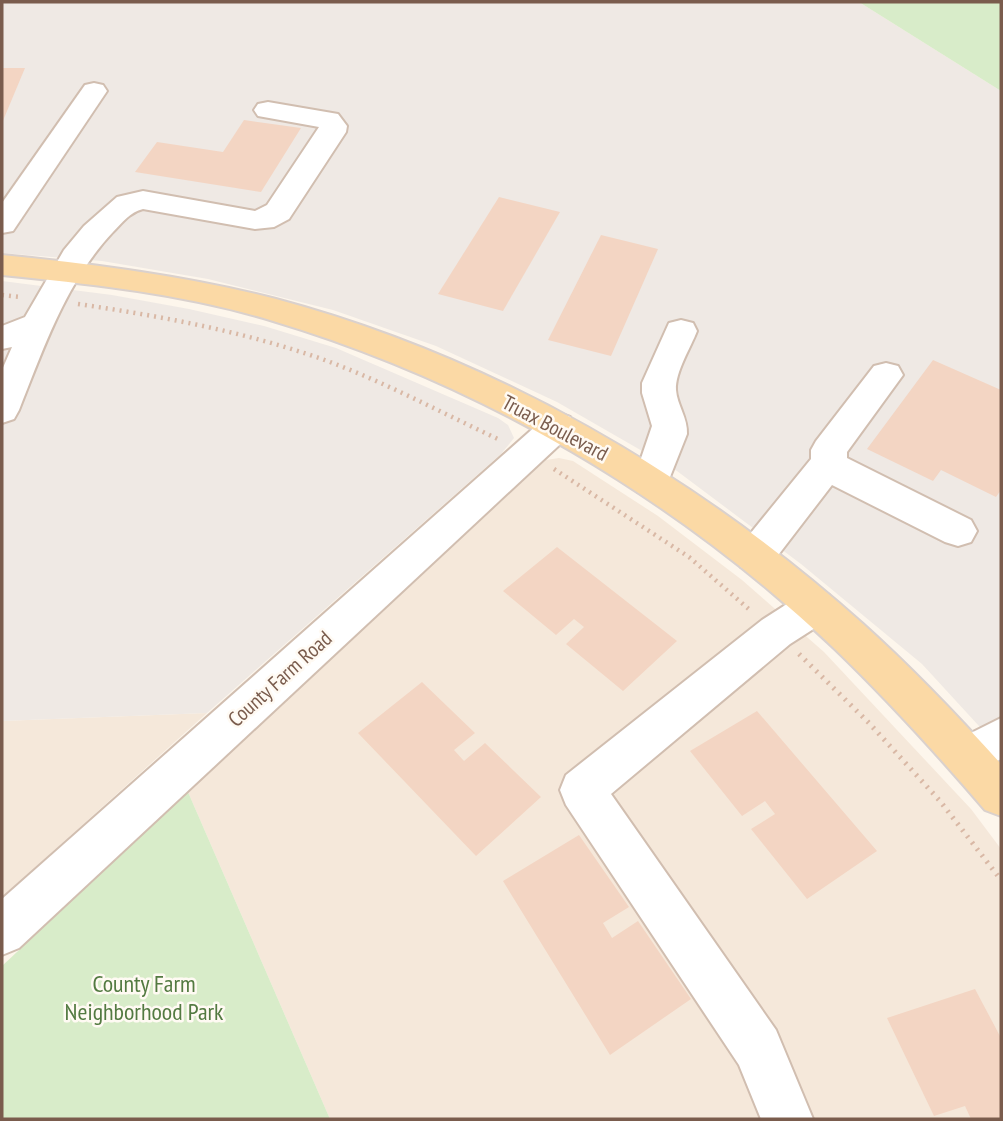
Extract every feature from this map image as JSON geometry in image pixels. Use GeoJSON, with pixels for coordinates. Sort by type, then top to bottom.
{"type":"FeatureCollection","features":[{"type":"Feature","properties":{"kind":"main road","name":"Truax Boulevard"},"geometry":{"type":"LineString","coordinates":[[2,265],[50,299],[202,292],[365,339],[463,380],[544,440],[651,482],[755,556],[888,672],[985,746],[1001,794]]}},
{"type":"Feature","properties":{"kind":"street"},"geometry":{"type":"LineString","coordinates":[[2,224],[94,91]]}},
{"type":"Feature","properties":{"kind":"street"},"geometry":{"type":"LineString","coordinates":[[3,405],[50,299],[82,245],[123,205],[136,200],[255,220],[263,220],[278,212],[332,132],[333,126],[328,120],[268,110]]}},
{"type":"Feature","properties":{"kind":"street"},"geometry":{"type":"LineString","coordinates":[[2,338],[50,299]]}},
{"type":"Feature","properties":{"kind":"street"},"geometry":{"type":"LineString","coordinates":[[651,482],[670,426],[659,393],[659,383],[681,331]]}},
{"type":"Feature","properties":{"kind":"street"},"geometry":{"type":"LineString","coordinates":[[755,556],[829,462],[829,450],[886,375]]}},
{"type":"Feature","properties":{"kind":"street","name":"County Farm Road"},"geometry":{"type":"LineString","coordinates":[[2,931],[544,440]]}},
{"type":"Feature","properties":{"kind":"street"},"geometry":{"type":"LineString","coordinates":[[829,462],[837,471],[958,531]]}},
{"type":"Feature","properties":{"kind":"street"},"geometry":{"type":"LineString","coordinates":[[787,1119],[758,1048],[582,790],[776,632],[815,607]]}},
{"type":"Feature","properties":{"kind":"path"},"geometry":{"type":"LineString","coordinates":[[2,295],[50,299],[154,316],[247,337],[322,359],[544,440],[689,557],[776,632],[869,723],[931,791],[1001,880]]}},
{"type":"Feature","properties":{"kind":"shaded area"},"geometry":{"type":"Polygon","coordinates":[[[2,2],[859,2],[1001,91],[1001,750],[922,664],[801,564],[677,471],[557,402],[436,346],[333,310],[208,279],[102,261],[2,253],[2,2]]]}},
{"type":"Feature","properties":{"kind":"shaded area"},"geometry":{"type":"Polygon","coordinates":[[[2,281],[112,295],[189,309],[264,326],[336,348],[498,418],[508,425],[514,438],[501,454],[207,713],[2,721],[2,281]]]}},
{"type":"Feature","properties":{"kind":"shaded area"},"geometry":{"type":"Polygon","coordinates":[[[559,458],[573,461],[658,516],[742,580],[824,652],[971,809],[1001,849],[1001,1119],[330,1119],[188,792],[546,460],[559,458]]]}},
{"type":"Feature","properties":{"kind":"shaded area"},"geometry":{"type":"Polygon","coordinates":[[[207,713],[2,897],[2,721],[207,713]]]}},
{"type":"Feature","properties":{"kind":"green space"},"geometry":{"type":"Polygon","coordinates":[[[859,2],[1001,2],[1001,91],[859,2]]]}},
{"type":"Feature","properties":{"kind":"green space","name":"County Farm Neighborhood Park"},"geometry":{"type":"Polygon","coordinates":[[[188,792],[330,1119],[2,1119],[2,966],[188,792]]]}},
{"type":"Feature","properties":{"kind":"building"},"geometry":{"type":"Polygon","coordinates":[[[2,68],[25,68],[2,123],[2,68]]]}},
{"type":"Feature","properties":{"kind":"building"},"geometry":{"type":"Polygon","coordinates":[[[244,120],[301,128],[261,192],[135,172],[157,142],[223,152],[244,120]]]}},
{"type":"Feature","properties":{"kind":"building"},"geometry":{"type":"Polygon","coordinates":[[[499,197],[560,212],[503,311],[438,294],[499,197]]]}},
{"type":"Feature","properties":{"kind":"building"},"geometry":{"type":"Polygon","coordinates":[[[601,235],[658,249],[611,356],[548,340],[601,235]]]}},
{"type":"Feature","properties":{"kind":"building"},"geometry":{"type":"Polygon","coordinates":[[[933,360],[1001,390],[1001,490],[996,497],[941,470],[933,481],[867,449],[933,360]]]}},
{"type":"Feature","properties":{"kind":"building"},"geometry":{"type":"Polygon","coordinates":[[[557,547],[677,641],[623,691],[566,644],[584,627],[574,619],[556,635],[503,591],[557,547]]]}},
{"type":"Feature","properties":{"kind":"building"},"geometry":{"type":"Polygon","coordinates":[[[422,682],[475,733],[454,750],[464,761],[485,743],[541,797],[476,856],[358,733],[422,682]]]}},
{"type":"Feature","properties":{"kind":"building"},"geometry":{"type":"Polygon","coordinates":[[[757,711],[877,851],[807,899],[751,829],[775,814],[765,801],[742,816],[690,751],[757,711]]]}},
{"type":"Feature","properties":{"kind":"building"},"geometry":{"type":"Polygon","coordinates":[[[579,835],[629,907],[603,923],[612,938],[638,921],[691,999],[610,1055],[503,881],[579,835]]]}},
{"type":"Feature","properties":{"kind":"building"},"geometry":{"type":"Polygon","coordinates":[[[975,989],[1001,1038],[1001,1119],[971,1119],[965,1106],[934,1116],[887,1018],[975,989]]]}}]}
